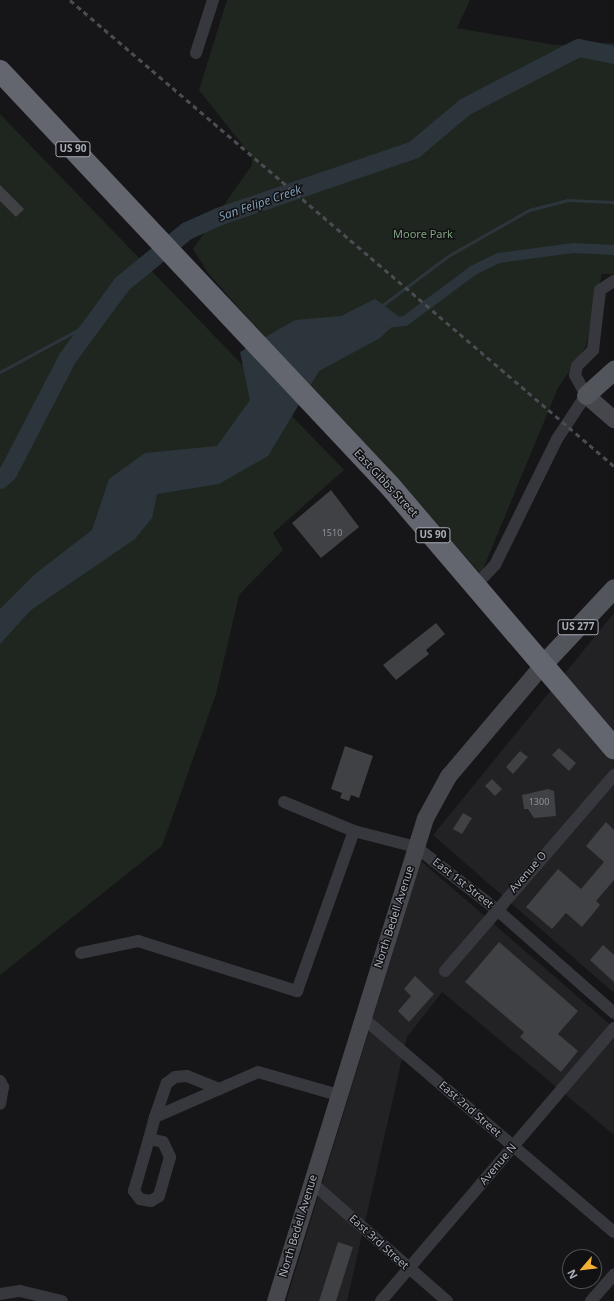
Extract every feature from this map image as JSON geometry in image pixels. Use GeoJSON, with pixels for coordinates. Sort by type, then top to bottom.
{"type":"FeatureCollection","features":[{"type":"Feature","properties":{"kind":"highway","name":"East Gibbs Street"},"geometry":{"type":"LineString","coordinates":[[0,71],[318,410],[476,584],[542,665],[614,748]]}},
{"type":"Feature","properties":{"kind":"main road"},"geometry":{"type":"LineString","coordinates":[[614,370],[586,395],[614,418]]}},
{"type":"Feature","properties":{"kind":"main road","name":"North Bedell Avenue"},"geometry":{"type":"LineString","coordinates":[[275,1301],[338,1094],[425,818],[448,776],[542,665],[614,588]]}},
{"type":"Feature","properties":{"kind":"street"},"geometry":{"type":"LineString","coordinates":[[196,53],[213,0]]}},
{"type":"Feature","properties":{"kind":"street"},"geometry":{"type":"LineString","coordinates":[[476,584],[495,565],[557,439],[586,395],[575,375],[577,366],[594,350],[600,290],[614,281]]}},
{"type":"Feature","properties":{"kind":"street","name":"Avenue O"},"geometry":{"type":"LineString","coordinates":[[445,972],[496,909],[614,776]]}},
{"type":"Feature","properties":{"kind":"street","name":"East 1st Street"},"geometry":{"type":"LineString","coordinates":[[284,802],[354,831],[416,847],[496,909],[614,1013]]}},
{"type":"Feature","properties":{"kind":"street"},"geometry":{"type":"LineString","coordinates":[[82,953],[138,941],[298,991],[354,831]]}},
{"type":"Feature","properties":{"kind":"street","name":"East 2nd Street"},"geometry":{"type":"LineString","coordinates":[[362,1017],[614,1232]]}},
{"type":"Feature","properties":{"kind":"street","name":"Avenue N"},"geometry":{"type":"LineString","coordinates":[[381,1301],[614,1028]]}},
{"type":"Feature","properties":{"kind":"street"},"geometry":{"type":"LineString","coordinates":[[155,1117],[258,1072],[338,1094]]}},
{"type":"Feature","properties":{"kind":"street"},"geometry":{"type":"LineString","coordinates":[[149,1139],[163,1142],[170,1157],[159,1196],[151,1201],[140,1199],[134,1191],[155,1117],[167,1083],[175,1077],[187,1076],[220,1089]]}},
{"type":"Feature","properties":{"kind":"street"},"geometry":{"type":"LineString","coordinates":[[0,1081],[3,1087],[0,1104]]}},
{"type":"Feature","properties":{"kind":"street","name":"East 3rd Street"},"geometry":{"type":"LineString","coordinates":[[311,1182],[447,1301]]}},
{"type":"Feature","properties":{"kind":"street"},"geometry":{"type":"LineString","coordinates":[[591,1301],[614,1275]]}},
{"type":"Feature","properties":{"kind":"street"},"geometry":{"type":"LineString","coordinates":[[0,1294],[20,1291],[62,1301]]}},
{"type":"Feature","properties":{"kind":"shaded area"},"geometry":{"type":"Polygon","coordinates":[[[375,299],[401,318],[380,338],[319,371],[268,456],[219,484],[157,494],[152,518],[135,539],[31,610],[0,644],[0,609],[35,574],[92,530],[109,479],[145,453],[217,446],[250,400],[240,352],[295,320],[341,316],[375,299]]]}},
{"type":"Feature","properties":{"kind":"shaded area"},"geometry":{"type":"Polygon","coordinates":[[[614,613],[614,993],[433,835],[614,613]]]}},
{"type":"Feature","properties":{"kind":"shaded area"},"geometry":{"type":"Polygon","coordinates":[[[421,861],[614,1028],[614,1135],[442,992],[407,1037],[347,1301],[286,1301],[421,861]]]}},
{"type":"Feature","properties":{"kind":"green space","name":"Moore Park"},"geometry":{"type":"Polygon","coordinates":[[[227,0],[470,0],[457,28],[555,45],[614,43],[614,274],[602,274],[586,346],[558,388],[481,574],[254,325],[208,273],[193,249],[252,165],[252,157],[199,90],[227,0]]]}},
{"type":"Feature","properties":{"kind":"green space"},"geometry":{"type":"Polygon","coordinates":[[[0,114],[344,470],[273,533],[283,550],[239,595],[216,694],[162,846],[0,975],[0,114]]]}},
{"type":"Feature","properties":{"kind":"building"},"geometry":{"type":"Polygon","coordinates":[[[0,185],[24,209],[16,217],[0,201],[0,185]]]}},
{"type":"Feature","properties":{"kind":"building"},"geometry":{"type":"Polygon","coordinates":[[[331,490],[359,527],[321,558],[292,523],[331,490]]]}},
{"type":"Feature","properties":{"kind":"building"},"geometry":{"type":"Polygon","coordinates":[[[436,623],[445,634],[426,650],[429,654],[396,680],[383,665],[436,623]]]}},
{"type":"Feature","properties":{"kind":"building"},"geometry":{"type":"Polygon","coordinates":[[[345,746],[373,756],[359,798],[351,795],[349,801],[340,798],[342,793],[331,789],[345,746]]]}},
{"type":"Feature","properties":{"kind":"building"},"geometry":{"type":"Polygon","coordinates":[[[559,748],[576,763],[569,771],[552,755],[559,748]]]}},
{"type":"Feature","properties":{"kind":"building"},"geometry":{"type":"Polygon","coordinates":[[[520,751],[528,757],[513,774],[506,767],[520,751]]]}},
{"type":"Feature","properties":{"kind":"building"},"geometry":{"type":"Polygon","coordinates":[[[492,779],[502,789],[495,796],[485,786],[492,779]]]}},
{"type":"Feature","properties":{"kind":"building"},"geometry":{"type":"Polygon","coordinates":[[[548,789],[554,791],[556,816],[534,818],[528,809],[524,809],[522,795],[548,789]]]}},
{"type":"Feature","properties":{"kind":"building"},"geometry":{"type":"Polygon","coordinates":[[[463,813],[472,818],[462,834],[453,829],[463,813]]]}},
{"type":"Feature","properties":{"kind":"building"},"geometry":{"type":"Polygon","coordinates":[[[606,822],[614,830],[614,880],[596,901],[600,905],[582,927],[566,913],[552,929],[526,907],[558,869],[581,889],[604,862],[586,846],[606,822]]]}},
{"type":"Feature","properties":{"kind":"building"},"geometry":{"type":"Polygon","coordinates":[[[499,942],[578,1011],[558,1034],[578,1051],[561,1072],[520,1037],[524,1032],[465,982],[499,942]]]}},
{"type":"Feature","properties":{"kind":"building"},"geometry":{"type":"Polygon","coordinates":[[[603,945],[614,955],[614,982],[590,960],[603,945]]]}},
{"type":"Feature","properties":{"kind":"building"},"geometry":{"type":"Polygon","coordinates":[[[415,976],[434,994],[409,1022],[398,1011],[411,996],[404,989],[415,976]]]}},
{"type":"Feature","properties":{"kind":"building"},"geometry":{"type":"Polygon","coordinates":[[[338,1242],[353,1247],[336,1301],[319,1301],[338,1242]]]}},
{"type":"Feature","properties":{"kind":"waterway","name":"San Felipe Creek"},"geometry":{"type":"LineString","coordinates":[[0,480],[8,473],[67,359],[122,284],[187,231],[218,217],[414,150],[465,107],[579,48],[614,55]]}},
{"type":"Feature","properties":{"kind":"waterway"},"geometry":{"type":"LineString","coordinates":[[380,307],[448,256],[529,210],[568,200],[614,202]]}},
{"type":"Feature","properties":{"kind":"waterway"},"geometry":{"type":"LineString","coordinates":[[383,323],[405,321],[474,270],[499,258],[573,248],[614,250]]}},
{"type":"Feature","properties":{"kind":"waterway"},"geometry":{"type":"LineString","coordinates":[[0,372],[96,320]]}},
{"type":"Feature","properties":{"kind":"railway"},"geometry":{"type":"LineString","coordinates":[[70,0],[614,466]]}}]}
